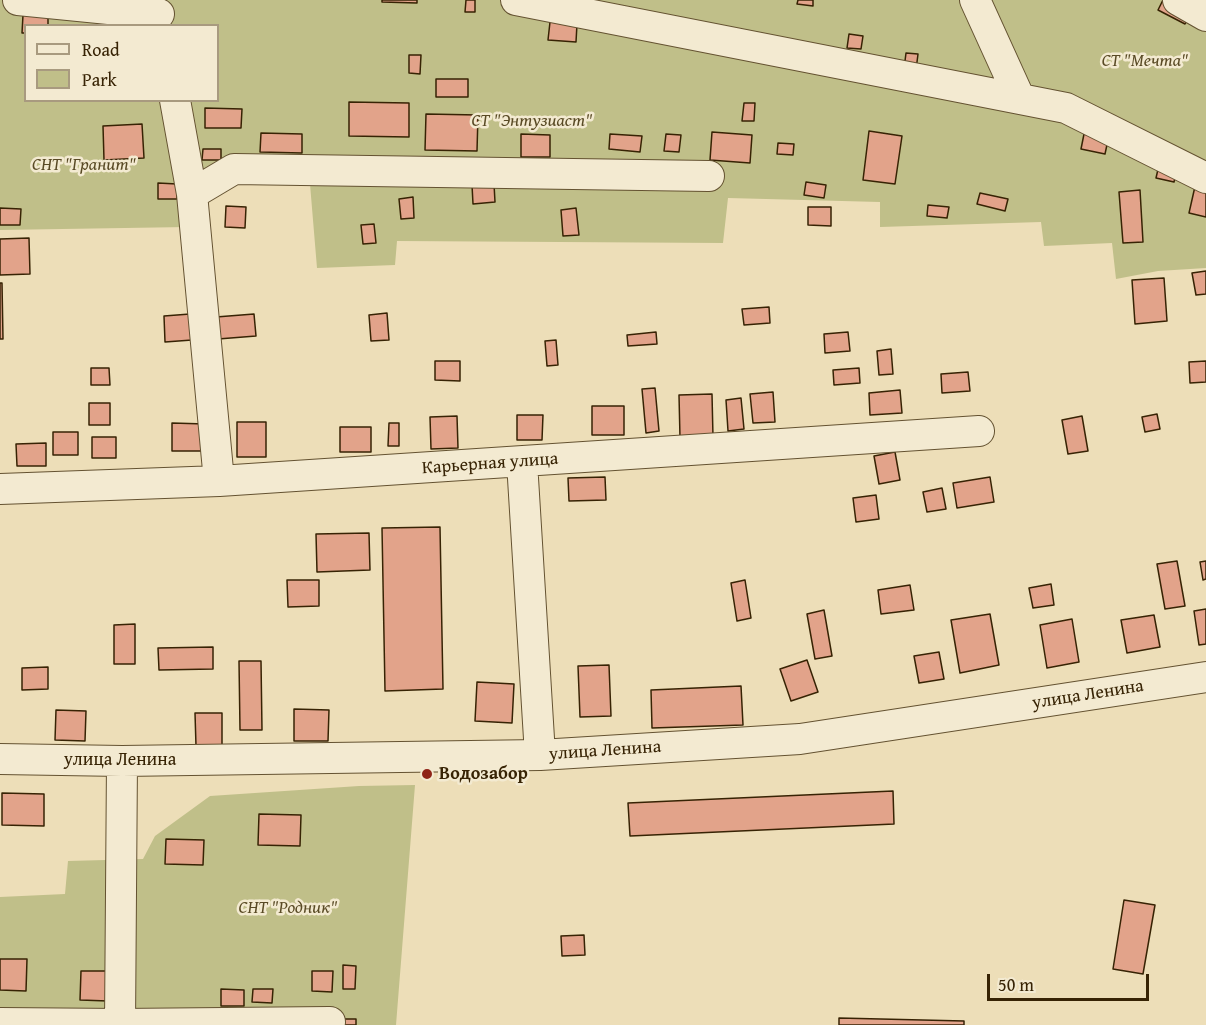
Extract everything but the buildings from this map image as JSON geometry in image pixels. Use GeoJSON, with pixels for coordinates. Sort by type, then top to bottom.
{"type":"FeatureCollection","features":[{"type":"Feature","properties":{"kind":"street"},"geometry":{"type":"LineString","coordinates":[[18,0],[159,13]]}},
{"type":"Feature","properties":{"kind":"street"},"geometry":{"type":"LineString","coordinates":[[516,0],[1065,108],[1206,178]]}},
{"type":"Feature","properties":{"kind":"street"},"geometry":{"type":"LineString","coordinates":[[975,0],[1020,99]]}},
{"type":"Feature","properties":{"kind":"street"},"geometry":{"type":"LineString","coordinates":[[1178,0],[1206,16]]}},
{"type":"Feature","properties":{"kind":"street"},"geometry":{"type":"LineString","coordinates":[[175,102],[192,194],[219,481]]}},
{"type":"Feature","properties":{"kind":"street"},"geometry":{"type":"LineString","coordinates":[[192,194],[234,169],[709,176]]}},
{"type":"Feature","properties":{"kind":"street","name":"Карьерная улица"},"geometry":{"type":"LineString","coordinates":[[0,489],[219,481],[979,431]]}},
{"type":"Feature","properties":{"kind":"street"},"geometry":{"type":"LineString","coordinates":[[522,462],[540,755]]}},
{"type":"Feature","properties":{"kind":"street","name":"улица Ленина"},"geometry":{"type":"LineString","coordinates":[[0,759],[122,761],[540,755],[800,739],[1206,677]]}},
{"type":"Feature","properties":{"kind":"street"},"geometry":{"type":"LineString","coordinates":[[120,1024],[122,761]]}},
{"type":"Feature","properties":{"kind":"street"},"geometry":{"type":"LineString","coordinates":[[0,1023],[330,1022]]}},
{"type":"Feature","properties":{"kind":"green space","name":"СТ \"Энтузиаст\""},"geometry":{"type":"Polygon","coordinates":[[[0,0],[1206,0],[1206,268],[1158,271],[1116,279],[1112,243],[1044,246],[1041,222],[880,227],[880,202],[728,198],[723,243],[397,241],[395,265],[317,268],[310,184],[235,183],[213,192],[187,227],[0,230],[0,0]]]}},
{"type":"Feature","properties":{"kind":"green space","name":"СНТ \"Родник\""},"geometry":{"type":"Polygon","coordinates":[[[415,785],[396,1025],[0,1025],[0,897],[65,894],[68,861],[143,859],[155,836],[210,796],[359,786],[415,785]]]}},
{"type":"Feature","properties":{"kind":"place","name":"Водозабор"},"geometry":{"type":"Point","coordinates":[427,774]}},
{"type":"Feature","properties":{"kind":"park label","name":"СТ \"Мечта\""},"geometry":{"type":"Point","coordinates":[1145,61]}},
{"type":"Feature","properties":{"kind":"park label","name":"СНТ \"Гранит\""},"geometry":{"type":"Point","coordinates":[84,165]}}]}
